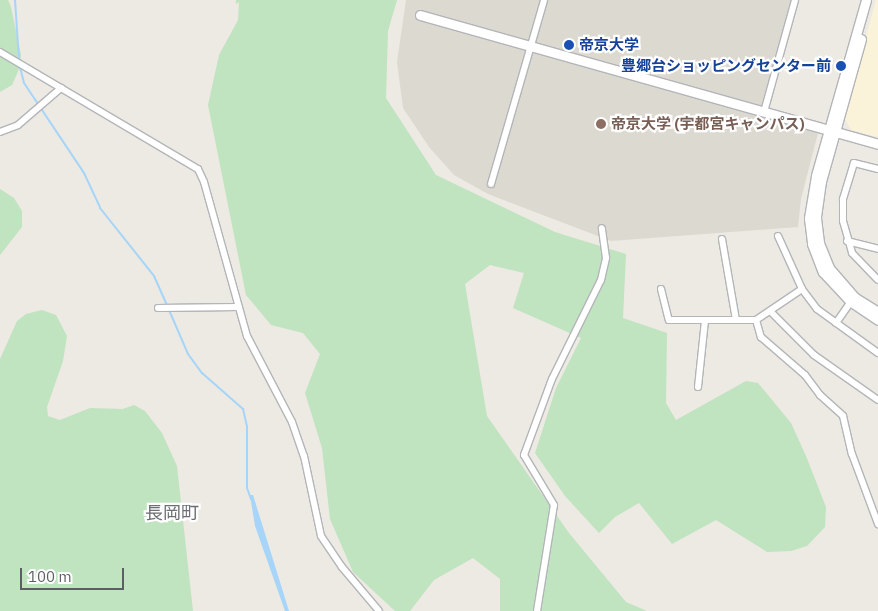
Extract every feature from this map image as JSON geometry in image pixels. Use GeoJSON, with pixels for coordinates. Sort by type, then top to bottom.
{"type":"FeatureCollection","features":[{"type":"Feature","properties":{"kind":"street"},"geometry":{"type":"LineString","coordinates":[[491,184],[544,0]]}},
{"type":"Feature","properties":{"kind":"street"},"geometry":{"type":"LineString","coordinates":[[764,112],[795,0]]}},
{"type":"Feature","properties":{"kind":"street"},"geometry":{"type":"LineString","coordinates":[[866,0],[831,131],[818,196],[816,230],[829,268],[852,299],[878,320]]}},
{"type":"Feature","properties":{"kind":"street"},"geometry":{"type":"LineString","coordinates":[[831,131],[872,0]]}},
{"type":"Feature","properties":{"kind":"street"},"geometry":{"type":"LineString","coordinates":[[420,15],[878,144]]}},
{"type":"Feature","properties":{"kind":"street"},"geometry":{"type":"LineString","coordinates":[[0,52],[198,169],[204,182],[238,307],[255,353],[292,422],[304,456],[321,536],[342,567],[379,611]]}},
{"type":"Feature","properties":{"kind":"street"},"geometry":{"type":"LineString","coordinates":[[0,132],[18,125],[61,88]]}},
{"type":"Feature","properties":{"kind":"street"},"geometry":{"type":"LineString","coordinates":[[878,169],[854,163],[844,199],[847,241],[852,253],[878,280]]}},
{"type":"Feature","properties":{"kind":"street"},"geometry":{"type":"LineString","coordinates":[[537,611],[554,505],[524,455],[552,379],[601,280],[606,258],[602,228]]}},
{"type":"Feature","properties":{"kind":"street"},"geometry":{"type":"LineString","coordinates":[[778,236],[802,289],[817,309],[878,353]]}},
{"type":"Feature","properties":{"kind":"street"},"geometry":{"type":"LineString","coordinates":[[722,239],[736,320]]}},
{"type":"Feature","properties":{"kind":"street"},"geometry":{"type":"LineString","coordinates":[[847,241],[878,249]]}},
{"type":"Feature","properties":{"kind":"street"},"geometry":{"type":"LineString","coordinates":[[661,289],[669,320],[756,320],[802,289]]}},
{"type":"Feature","properties":{"kind":"street"},"geometry":{"type":"LineString","coordinates":[[852,299],[878,313]]}},
{"type":"Feature","properties":{"kind":"street"},"geometry":{"type":"LineString","coordinates":[[836,323],[852,299]]}},
{"type":"Feature","properties":{"kind":"street"},"geometry":{"type":"LineString","coordinates":[[158,308],[238,307]]}},
{"type":"Feature","properties":{"kind":"street"},"geometry":{"type":"LineString","coordinates":[[770,311],[814,355],[878,400]]}},
{"type":"Feature","properties":{"kind":"street"},"geometry":{"type":"LineString","coordinates":[[698,387],[705,320]]}},
{"type":"Feature","properties":{"kind":"street"},"geometry":{"type":"LineString","coordinates":[[756,320],[766,343],[805,375],[820,395],[843,416],[852,454],[878,524]]}},
{"type":"Feature","properties":{"kind":"shaded area","name":"帝京大学 (宇都宮キャンパス)"},"geometry":{"type":"Polygon","coordinates":[[[406,0],[791,0],[759,115],[818,133],[801,199],[798,227],[611,241],[488,194],[454,175],[429,147],[403,108],[397,62],[406,0]]]}},
{"type":"Feature","properties":{"kind":"shaded area"},"geometry":{"type":"Polygon","coordinates":[[[876,0],[878,0],[878,137],[851,130],[844,117],[876,0]]]}},
{"type":"Feature","properties":{"kind":"green space"},"geometry":{"type":"Polygon","coordinates":[[[0,0],[8,0],[11,7],[21,55],[20,67],[12,85],[0,92],[0,0]]]}},
{"type":"Feature","properties":{"kind":"green space"},"geometry":{"type":"Polygon","coordinates":[[[236,0],[397,0],[388,31],[386,98],[436,175],[555,232],[626,254],[623,318],[667,333],[666,403],[676,420],[746,381],[758,383],[791,423],[826,507],[825,527],[807,546],[791,551],[767,552],[716,520],[672,544],[639,503],[615,517],[599,533],[565,496],[535,453],[556,388],[581,338],[513,308],[524,273],[490,265],[465,284],[487,416],[569,533],[626,602],[647,611],[500,611],[500,579],[473,558],[434,580],[410,611],[395,611],[353,572],[330,519],[322,448],[305,393],[320,354],[303,333],[271,325],[246,295],[208,105],[219,55],[238,20],[239,2],[236,4],[236,0]]]}},
{"type":"Feature","properties":{"kind":"green space"},"geometry":{"type":"Polygon","coordinates":[[[0,189],[14,198],[22,211],[22,227],[0,255],[0,189]]]}},
{"type":"Feature","properties":{"kind":"green space"},"geometry":{"type":"Polygon","coordinates":[[[42,310],[56,315],[67,336],[63,361],[47,407],[48,416],[60,420],[90,408],[123,409],[134,405],[145,411],[162,433],[177,466],[193,611],[0,611],[0,359],[17,321],[26,314],[42,310]]]}},
{"type":"Feature","properties":{"kind":"water"},"geometry":{"type":"Polygon","coordinates":[[[250,495],[253,495],[289,611],[285,611],[255,526],[250,495]]]}},
{"type":"Feature","properties":{"kind":"waterway"},"geometry":{"type":"LineString","coordinates":[[15,0],[19,60]]}},
{"type":"Feature","properties":{"kind":"waterway"},"geometry":{"type":"LineString","coordinates":[[20,67],[24,83],[84,173],[100,208],[154,276],[167,305]]}},
{"type":"Feature","properties":{"kind":"waterway"},"geometry":{"type":"LineString","coordinates":[[169,310],[188,354],[202,373],[243,409],[247,427],[247,488],[251,499]]}},
{"type":"Feature","properties":{"kind":"place","name":"帝京大学"},"geometry":{"type":"Point","coordinates":[569,45]}},
{"type":"Feature","properties":{"kind":"place","name":"豊郷台ショッピングセンター前"},"geometry":{"type":"Point","coordinates":[841,66]}},
{"type":"Feature","properties":{"kind":"place","name":"帝京大学 (宇都宮キャンパス)"},"geometry":{"type":"Point","coordinates":[601,124]}},
{"type":"Feature","properties":{"kind":"district","name":"長岡町"},"geometry":{"type":"Point","coordinates":[172,513]}}]}
